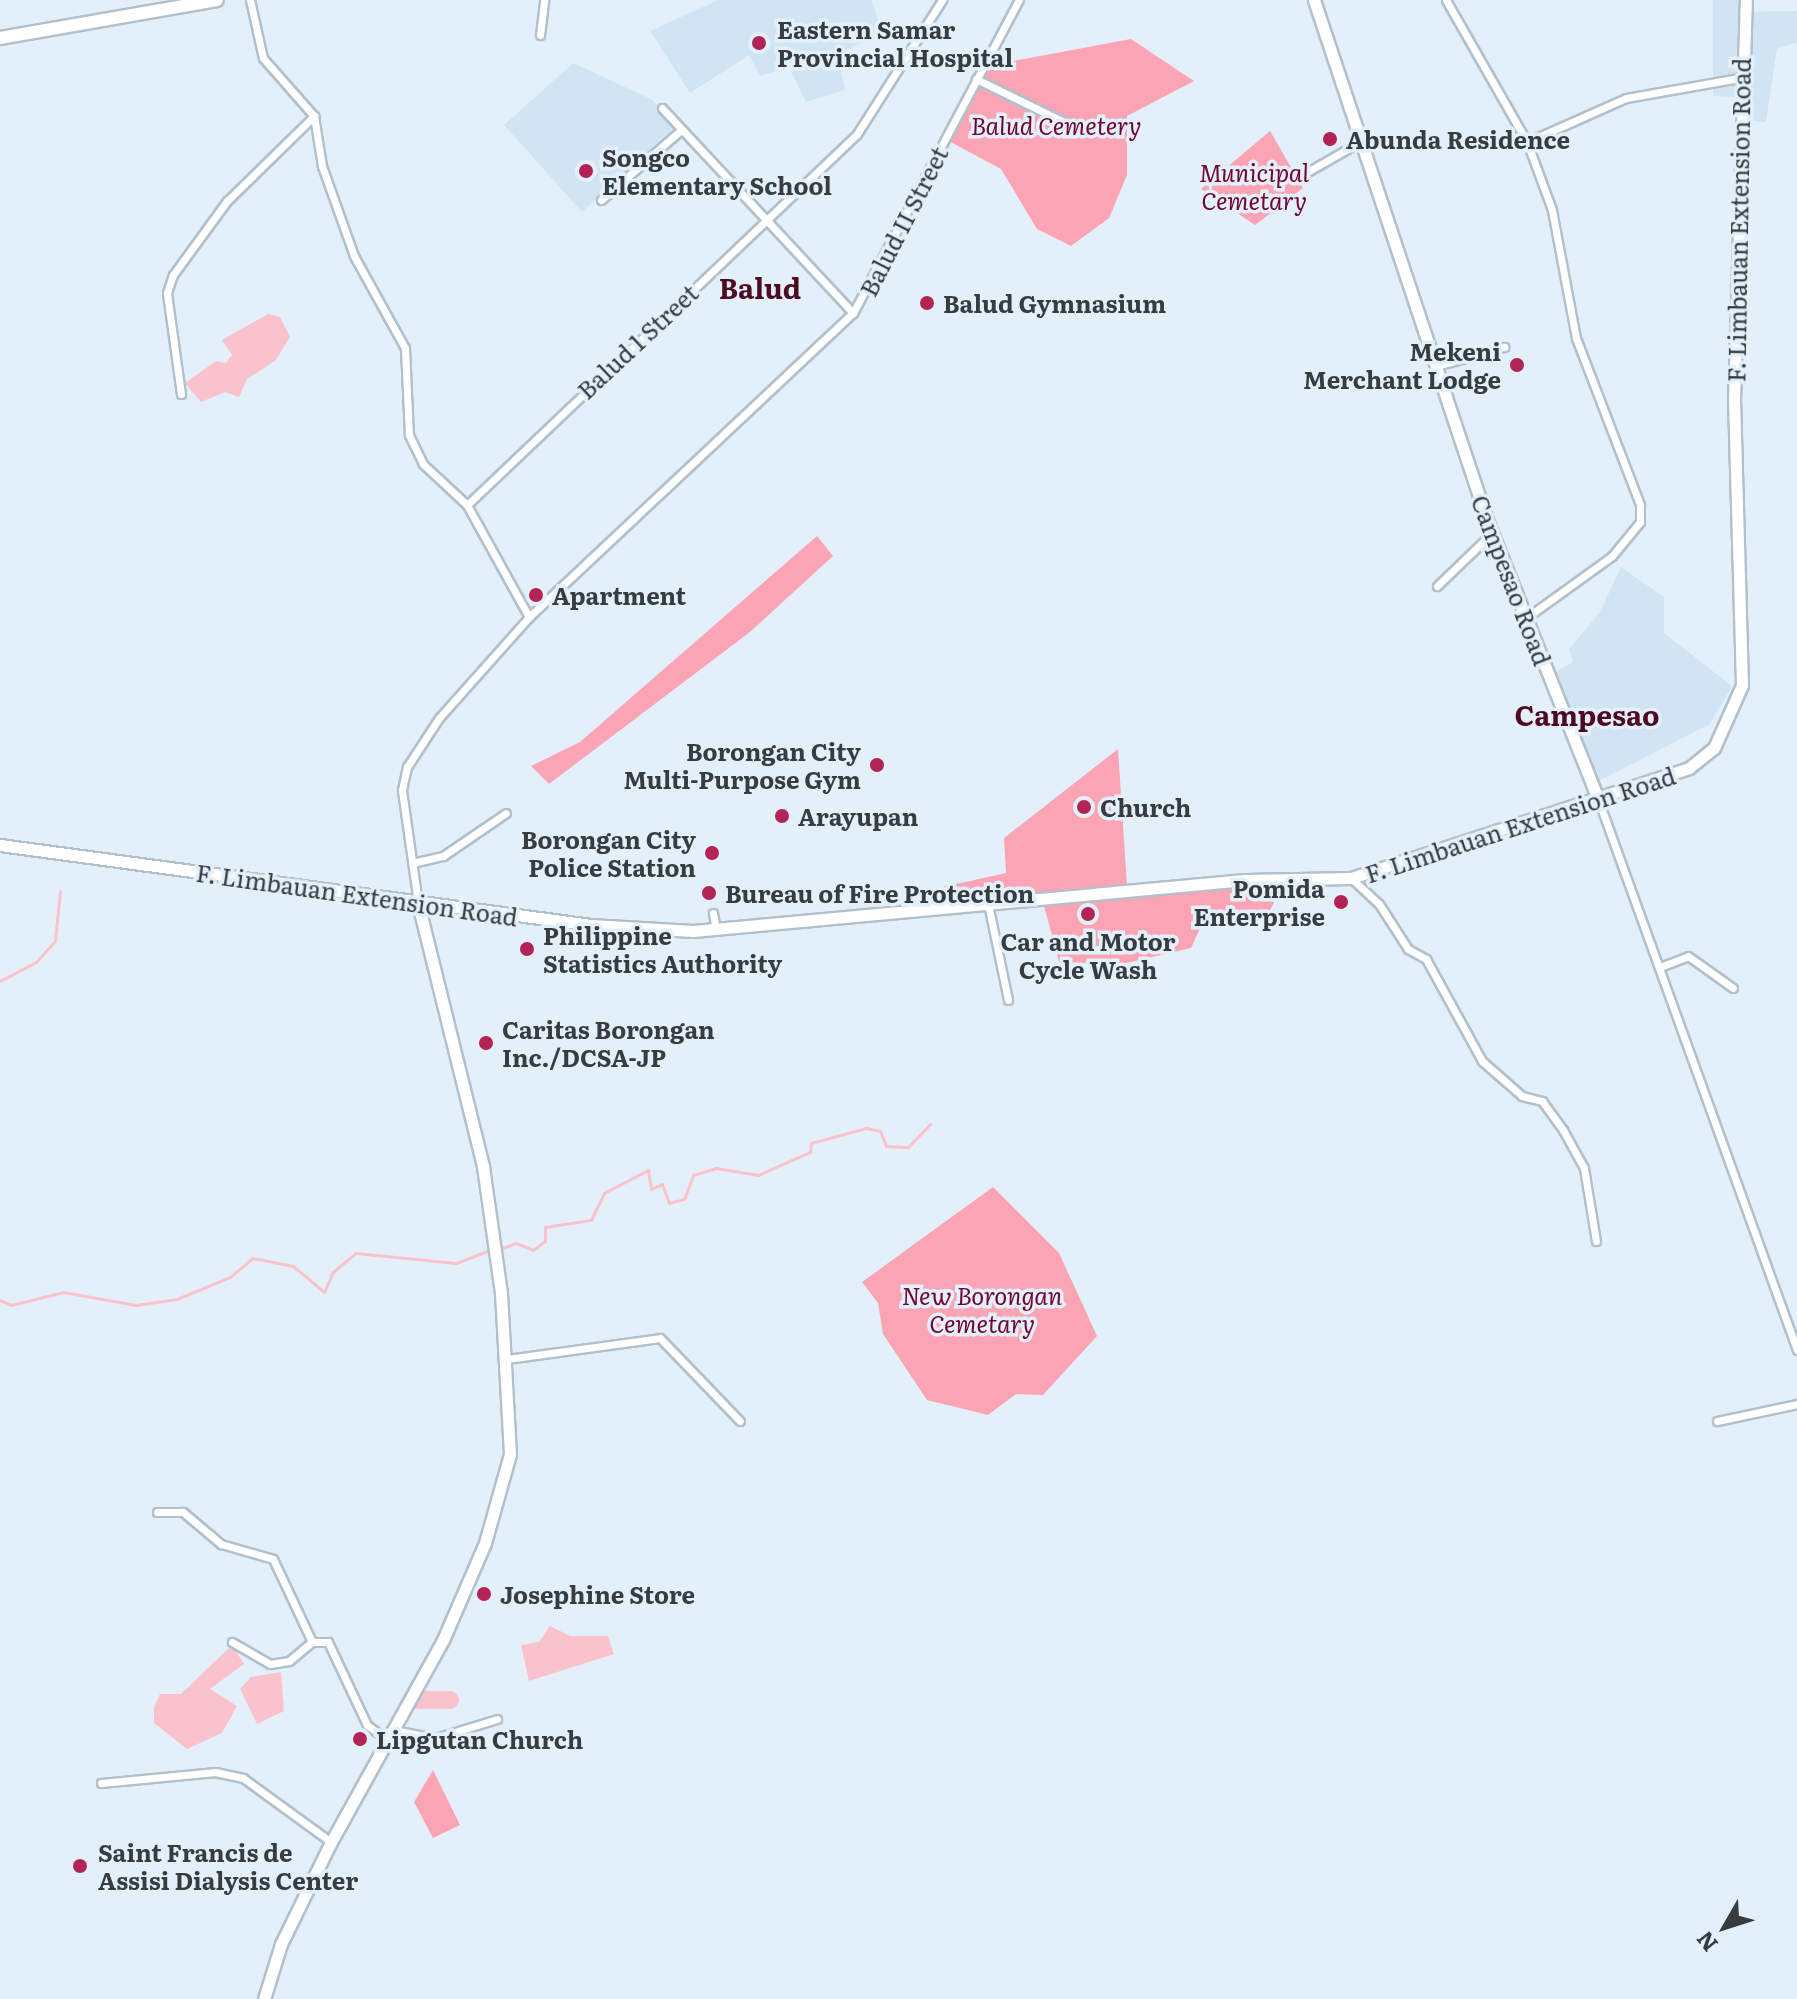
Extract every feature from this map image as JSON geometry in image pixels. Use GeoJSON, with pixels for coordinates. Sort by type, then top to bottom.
{"type":"FeatureCollection","features":[{"type":"Feature","properties":{"kind":"main road"},"geometry":{"type":"LineString","coordinates":[[0,38],[217,0]]}},
{"type":"Feature","properties":{"kind":"street"},"geometry":{"type":"LineString","coordinates":[[250,0],[263,58],[314,116],[322,166],[354,256],[405,348],[409,435],[423,464],[467,505],[529,617]]}},
{"type":"Feature","properties":{"kind":"street"},"geometry":{"type":"LineString","coordinates":[[540,35],[544,0]]}},
{"type":"Feature","properties":{"kind":"street","name":"Balud 1 Street"},"geometry":{"type":"LineString","coordinates":[[467,505],[857,134],[942,0]]}},
{"type":"Feature","properties":{"kind":"street","name":"Balud II Street"},"geometry":{"type":"LineString","coordinates":[[418,903],[402,790],[407,767],[439,718],[529,617],[853,313],[1019,0]]}},
{"type":"Feature","properties":{"kind":"street","name":"Campesao Road"},"geometry":{"type":"LineString","coordinates":[[1314,0],[1492,533],[1598,799],[1724,1155],[1797,1350]]}},
{"type":"Feature","properties":{"kind":"street"},"geometry":{"type":"LineString","coordinates":[[1446,0],[1527,142],[1552,210],[1576,338],[1640,513],[1612,556],[1526,618]]}},
{"type":"Feature","properties":{"kind":"street","name":"F. Limbauan Extension Road"},"geometry":{"type":"LineString","coordinates":[[0,845],[591,925],[716,930],[1245,880],[1351,878],[1598,799],[1697,762],[1714,748],[1742,685],[1734,400],[1739,78],[1746,1]]}},
{"type":"Feature","properties":{"kind":"street"},"geometry":{"type":"LineString","coordinates":[[1527,142],[1626,98],[1739,78]]}},
{"type":"Feature","properties":{"kind":"street"},"geometry":{"type":"LineString","coordinates":[[976,79],[1074,127]]}},
{"type":"Feature","properties":{"kind":"street"},"geometry":{"type":"LineString","coordinates":[[662,108],[853,313]]}},
{"type":"Feature","properties":{"kind":"street"},"geometry":{"type":"LineString","coordinates":[[181,394],[167,293],[173,275],[227,201],[314,116]]}},
{"type":"Feature","properties":{"kind":"street"},"geometry":{"type":"LineString","coordinates":[[601,200],[681,130]]}},
{"type":"Feature","properties":{"kind":"street"},"geometry":{"type":"LineString","coordinates":[[1302,175],[1363,140]]}},
{"type":"Feature","properties":{"kind":"street"},"geometry":{"type":"LineString","coordinates":[[1437,366],[1504,347]]}},
{"type":"Feature","properties":{"kind":"street"},"geometry":{"type":"LineString","coordinates":[[1437,586],[1492,533]]}},
{"type":"Feature","properties":{"kind":"street"},"geometry":{"type":"LineString","coordinates":[[412,863],[443,856],[506,813]]}},
{"type":"Feature","properties":{"kind":"street"},"geometry":{"type":"LineString","coordinates":[[1351,878],[1379,904],[1408,949],[1426,959],[1482,1061],[1522,1096],[1542,1101],[1563,1130],[1584,1168],[1596,1241]]}},
{"type":"Feature","properties":{"kind":"street"},"geometry":{"type":"LineString","coordinates":[[264,1999],[281,1944],[331,1842],[388,1734],[443,1640],[485,1543],[510,1454],[507,1359],[495,1250],[473,1122],[418,903]]}},
{"type":"Feature","properties":{"kind":"street"},"geometry":{"type":"LineString","coordinates":[[988,904],[1008,1000]]}},
{"type":"Feature","properties":{"kind":"street"},"geometry":{"type":"LineString","coordinates":[[713,913],[716,930]]}},
{"type":"Feature","properties":{"kind":"street"},"geometry":{"type":"LineString","coordinates":[[1660,967],[1688,956],[1733,988]]}},
{"type":"Feature","properties":{"kind":"street"},"geometry":{"type":"LineString","coordinates":[[507,1359],[660,1338],[740,1421]]}},
{"type":"Feature","properties":{"kind":"street"},"geometry":{"type":"LineString","coordinates":[[1717,1421],[1797,1404]]}},
{"type":"Feature","properties":{"kind":"street"},"geometry":{"type":"LineString","coordinates":[[157,1512],[183,1512],[221,1544],[273,1559],[312,1642]]}},
{"type":"Feature","properties":{"kind":"street"},"geometry":{"type":"LineString","coordinates":[[232,1642],[270,1664],[289,1661],[312,1642],[328,1642],[367,1725],[388,1734],[435,1738],[497,1719]]}},
{"type":"Feature","properties":{"kind":"street"},"geometry":{"type":"LineString","coordinates":[[101,1783],[215,1772],[243,1778],[331,1842]]}},
{"type":"Feature","properties":{"kind":"shaded area","name":"Eastern Samar Provincial Hospital"},"geometry":{"type":"Polygon","coordinates":[[[718,0],[871,0],[883,32],[838,54],[845,90],[806,102],[789,67],[760,76],[749,55],[690,93],[650,31],[718,0]]]}},
{"type":"Feature","properties":{"kind":"shaded area"},"geometry":{"type":"Polygon","coordinates":[[[1713,0],[1740,0],[1735,97],[1713,96],[1713,0]]]}},
{"type":"Feature","properties":{"kind":"shaded area"},"geometry":{"type":"Polygon","coordinates":[[[1797,11],[1797,43],[1777,48],[1766,122],[1745,120],[1750,12],[1797,11]]]}},
{"type":"Feature","properties":{"kind":"shaded area","name":"Songco Elementary School"},"geometry":{"type":"Polygon","coordinates":[[[573,63],[653,100],[672,129],[582,212],[504,125],[573,63]]]}},
{"type":"Feature","properties":{"kind":"shaded area"},"geometry":{"type":"Polygon","coordinates":[[[268,314],[280,317],[290,337],[276,360],[247,379],[239,397],[225,392],[201,402],[185,383],[216,361],[226,363],[232,355],[222,340],[268,314]]]}},
{"type":"Feature","properties":{"kind":"shaded area"},"geometry":{"type":"Polygon","coordinates":[[[1621,567],[1664,597],[1664,633],[1732,686],[1710,724],[1599,781],[1554,673],[1573,662],[1569,649],[1600,612],[1621,567]]]}},
{"type":"Feature","properties":{"kind":"shaded area"},"geometry":{"type":"Polygon","coordinates":[[[550,1626],[570,1636],[608,1636],[614,1654],[529,1681],[521,1645],[539,1642],[550,1626]]]}},
{"type":"Feature","properties":{"kind":"shaded area"},"geometry":{"type":"Polygon","coordinates":[[[232,1645],[244,1664],[210,1689],[237,1706],[222,1733],[187,1749],[154,1723],[154,1707],[160,1694],[181,1694],[232,1645]]]}},
{"type":"Feature","properties":{"kind":"shaded area"},"geometry":{"type":"Polygon","coordinates":[[[281,1672],[284,1711],[257,1724],[240,1689],[251,1677],[281,1672]]]}},
{"type":"Feature","properties":{"kind":"green space","name":"Balud Cemetery"},"geometry":{"type":"Polygon","coordinates":[[[1131,39],[1194,81],[1127,116],[1127,175],[1109,218],[1071,246],[1037,229],[1001,169],[945,139],[982,67],[1131,39]]]}},
{"type":"Feature","properties":{"kind":"green space","name":"Municipal Cemetary"},"geometry":{"type":"Polygon","coordinates":[[[1270,131],[1303,188],[1255,225],[1201,189],[1270,131]]]}},
{"type":"Feature","properties":{"kind":"green space"},"geometry":{"type":"Polygon","coordinates":[[[817,536],[833,556],[750,632],[549,784],[531,766],[580,742],[817,536]]]}},
{"type":"Feature","properties":{"kind":"green space"},"geometry":{"type":"Polygon","coordinates":[[[1118,749],[1127,886],[930,906],[943,887],[1006,873],[1004,838],[1118,749]]]}},
{"type":"Feature","properties":{"kind":"green space"},"geometry":{"type":"Polygon","coordinates":[[[1286,879],[1261,928],[1203,922],[1191,948],[1122,964],[1059,962],[1042,898],[1286,879]]]}},
{"type":"Feature","properties":{"kind":"green space","name":"New Borongan Cemetary"},"geometry":{"type":"Polygon","coordinates":[[[993,1187],[1059,1253],[1097,1336],[1043,1395],[1016,1394],[988,1415],[927,1400],[883,1334],[878,1303],[862,1282],[993,1187]]]}},
{"type":"Feature","properties":{"kind":"green space"},"geometry":{"type":"Polygon","coordinates":[[[433,1770],[460,1825],[433,1838],[414,1802],[433,1770]]]}},
{"type":"Feature","properties":{"kind":"waterway"},"geometry":{"type":"LineString","coordinates":[[0,981],[36,962],[55,941],[60,891]]}},
{"type":"Feature","properties":{"kind":"waterway"},"geometry":{"type":"LineString","coordinates":[[500,1249],[516,1243],[533,1250],[545,1241],[545,1227],[591,1220],[604,1193],[648,1170],[651,1189],[662,1184],[669,1203],[684,1199],[693,1175],[716,1168],[758,1175],[810,1152],[811,1143],[866,1128],[880,1131],[886,1146],[908,1147],[930,1124]]}},
{"type":"Feature","properties":{"kind":"waterway"},"geometry":{"type":"LineString","coordinates":[[0,1300],[11,1305],[63,1292],[136,1305],[177,1299],[230,1277],[253,1258],[293,1266],[324,1292],[333,1272],[356,1253],[456,1263],[492,1249]]}},
{"type":"Feature","properties":{"kind":"waterway"},"geometry":{"type":"LineString","coordinates":[[412,1700],[450,1700]]}},
{"type":"Feature","properties":{"kind":"place","name":"Eastern Samar Provincial Hospital"},"geometry":{"type":"Point","coordinates":[759,43]}},
{"type":"Feature","properties":{"kind":"place","name":"Abunda Residence"},"geometry":{"type":"Point","coordinates":[1330,139]}},
{"type":"Feature","properties":{"kind":"place","name":"Songco Elementary School"},"geometry":{"type":"Point","coordinates":[586,171]}},
{"type":"Feature","properties":{"kind":"place","name":"Balud Gymnasium"},"geometry":{"type":"Point","coordinates":[927,303]}},
{"type":"Feature","properties":{"kind":"place","name":"Mekeni Merchant Lodge"},"geometry":{"type":"Point","coordinates":[1517,365]}},
{"type":"Feature","properties":{"kind":"place","name":"Apartment"},"geometry":{"type":"Point","coordinates":[536,595]}},
{"type":"Feature","properties":{"kind":"place","name":"Borongan City Multi-Purpose Gym"},"geometry":{"type":"Point","coordinates":[877,765]}},
{"type":"Feature","properties":{"kind":"place","name":"Church"},"geometry":{"type":"Point","coordinates":[1084,807]}},
{"type":"Feature","properties":{"kind":"place","name":"Arayupan"},"geometry":{"type":"Point","coordinates":[782,816]}},
{"type":"Feature","properties":{"kind":"place","name":"Borongan City Police Station"},"geometry":{"type":"Point","coordinates":[712,853]}},
{"type":"Feature","properties":{"kind":"place","name":"Bureau of Fire Protection"},"geometry":{"type":"Point","coordinates":[709,893]}},
{"type":"Feature","properties":{"kind":"place","name":"Pomida Enterprise"},"geometry":{"type":"Point","coordinates":[1341,902]}},
{"type":"Feature","properties":{"kind":"place","name":"Car and Motor Cycle Wash"},"geometry":{"type":"Point","coordinates":[1088,914]}},
{"type":"Feature","properties":{"kind":"place","name":"Philippine Statistics Authority"},"geometry":{"type":"Point","coordinates":[527,949]}},
{"type":"Feature","properties":{"kind":"place","name":"Caritas Borongan Inc./DCSA-JP"},"geometry":{"type":"Point","coordinates":[486,1043]}},
{"type":"Feature","properties":{"kind":"place","name":"Josephine Store"},"geometry":{"type":"Point","coordinates":[484,1594]}},
{"type":"Feature","properties":{"kind":"place","name":"Lipgutan Church"},"geometry":{"type":"Point","coordinates":[360,1739]}},
{"type":"Feature","properties":{"kind":"place","name":"Saint Francis de Assisi Dialysis Center"},"geometry":{"type":"Point","coordinates":[80,1866]}},
{"type":"Feature","properties":{"kind":"district","name":"Balud"},"geometry":{"type":"Point","coordinates":[760,287]}},
{"type":"Feature","properties":{"kind":"district","name":"Campesao"},"geometry":{"type":"Point","coordinates":[1587,714]}}]}
